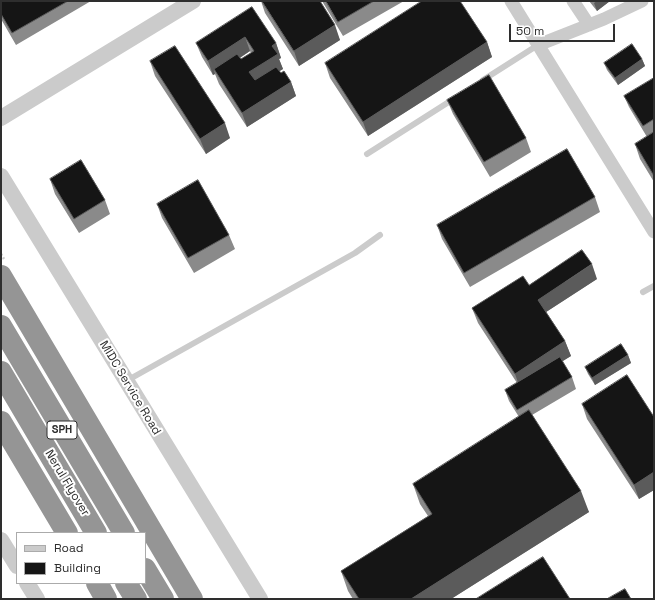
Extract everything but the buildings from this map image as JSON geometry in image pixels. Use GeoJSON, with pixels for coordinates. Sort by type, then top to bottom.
{"type":"FeatureCollection","features":[{"type":"Feature","properties":{"kind":"highway"},"geometry":{"type":"LineString","coordinates":[[1,276],[192,599]]}},
{"type":"Feature","properties":{"kind":"highway","name":"Nerul Flyover"},"geometry":{"type":"LineString","coordinates":[[1,326],[123,532]]}},
{"type":"Feature","properties":{"kind":"highway","name":"Nerul Flyover"},"geometry":{"type":"LineString","coordinates":[[1,372],[95,532]]}},
{"type":"Feature","properties":{"kind":"highway"},"geometry":{"type":"LineString","coordinates":[[1,422],[66,532]]}},
{"type":"Feature","properties":{"kind":"highway"},"geometry":{"type":"LineString","coordinates":[[146,571],[163,599]]}},
{"type":"Feature","properties":{"kind":"highway"},"geometry":{"type":"LineString","coordinates":[[97,584],[106,599]]}},
{"type":"Feature","properties":{"kind":"highway"},"geometry":{"type":"LineString","coordinates":[[127,584],[136,599]]}},
{"type":"Feature","properties":{"kind":"street"},"geometry":{"type":"LineString","coordinates":[[1,118],[193,1]]}},
{"type":"Feature","properties":{"kind":"street"},"geometry":{"type":"LineString","coordinates":[[511,1],[654,232]]}},
{"type":"Feature","properties":{"kind":"street"},"geometry":{"type":"LineString","coordinates":[[573,1],[589,25]]}},
{"type":"Feature","properties":{"kind":"street"},"geometry":{"type":"LineString","coordinates":[[538,45],[604,19],[642,1]]}},
{"type":"Feature","properties":{"kind":"street","name":"MIDC Service Road"},"geometry":{"type":"LineString","coordinates":[[1,176],[260,599]]}},
{"type":"Feature","properties":{"kind":"street"},"geometry":{"type":"LineString","coordinates":[[1,540],[16,564]]}},
{"type":"Feature","properties":{"kind":"street"},"geometry":{"type":"LineString","coordinates":[[28,584],[37,599]]}},
{"type":"Feature","properties":{"kind":"lane"},"geometry":{"type":"LineString","coordinates":[[479,82],[538,45]]}},
{"type":"Feature","properties":{"kind":"lane"},"geometry":{"type":"LineString","coordinates":[[367,154],[459,95]]}},
{"type":"Feature","properties":{"kind":"lane"},"geometry":{"type":"LineString","coordinates":[[126,381],[355,253],[380,235]]}},
{"type":"Feature","properties":{"kind":"lane"},"geometry":{"type":"LineString","coordinates":[[643,292],[654,286]]}}]}
